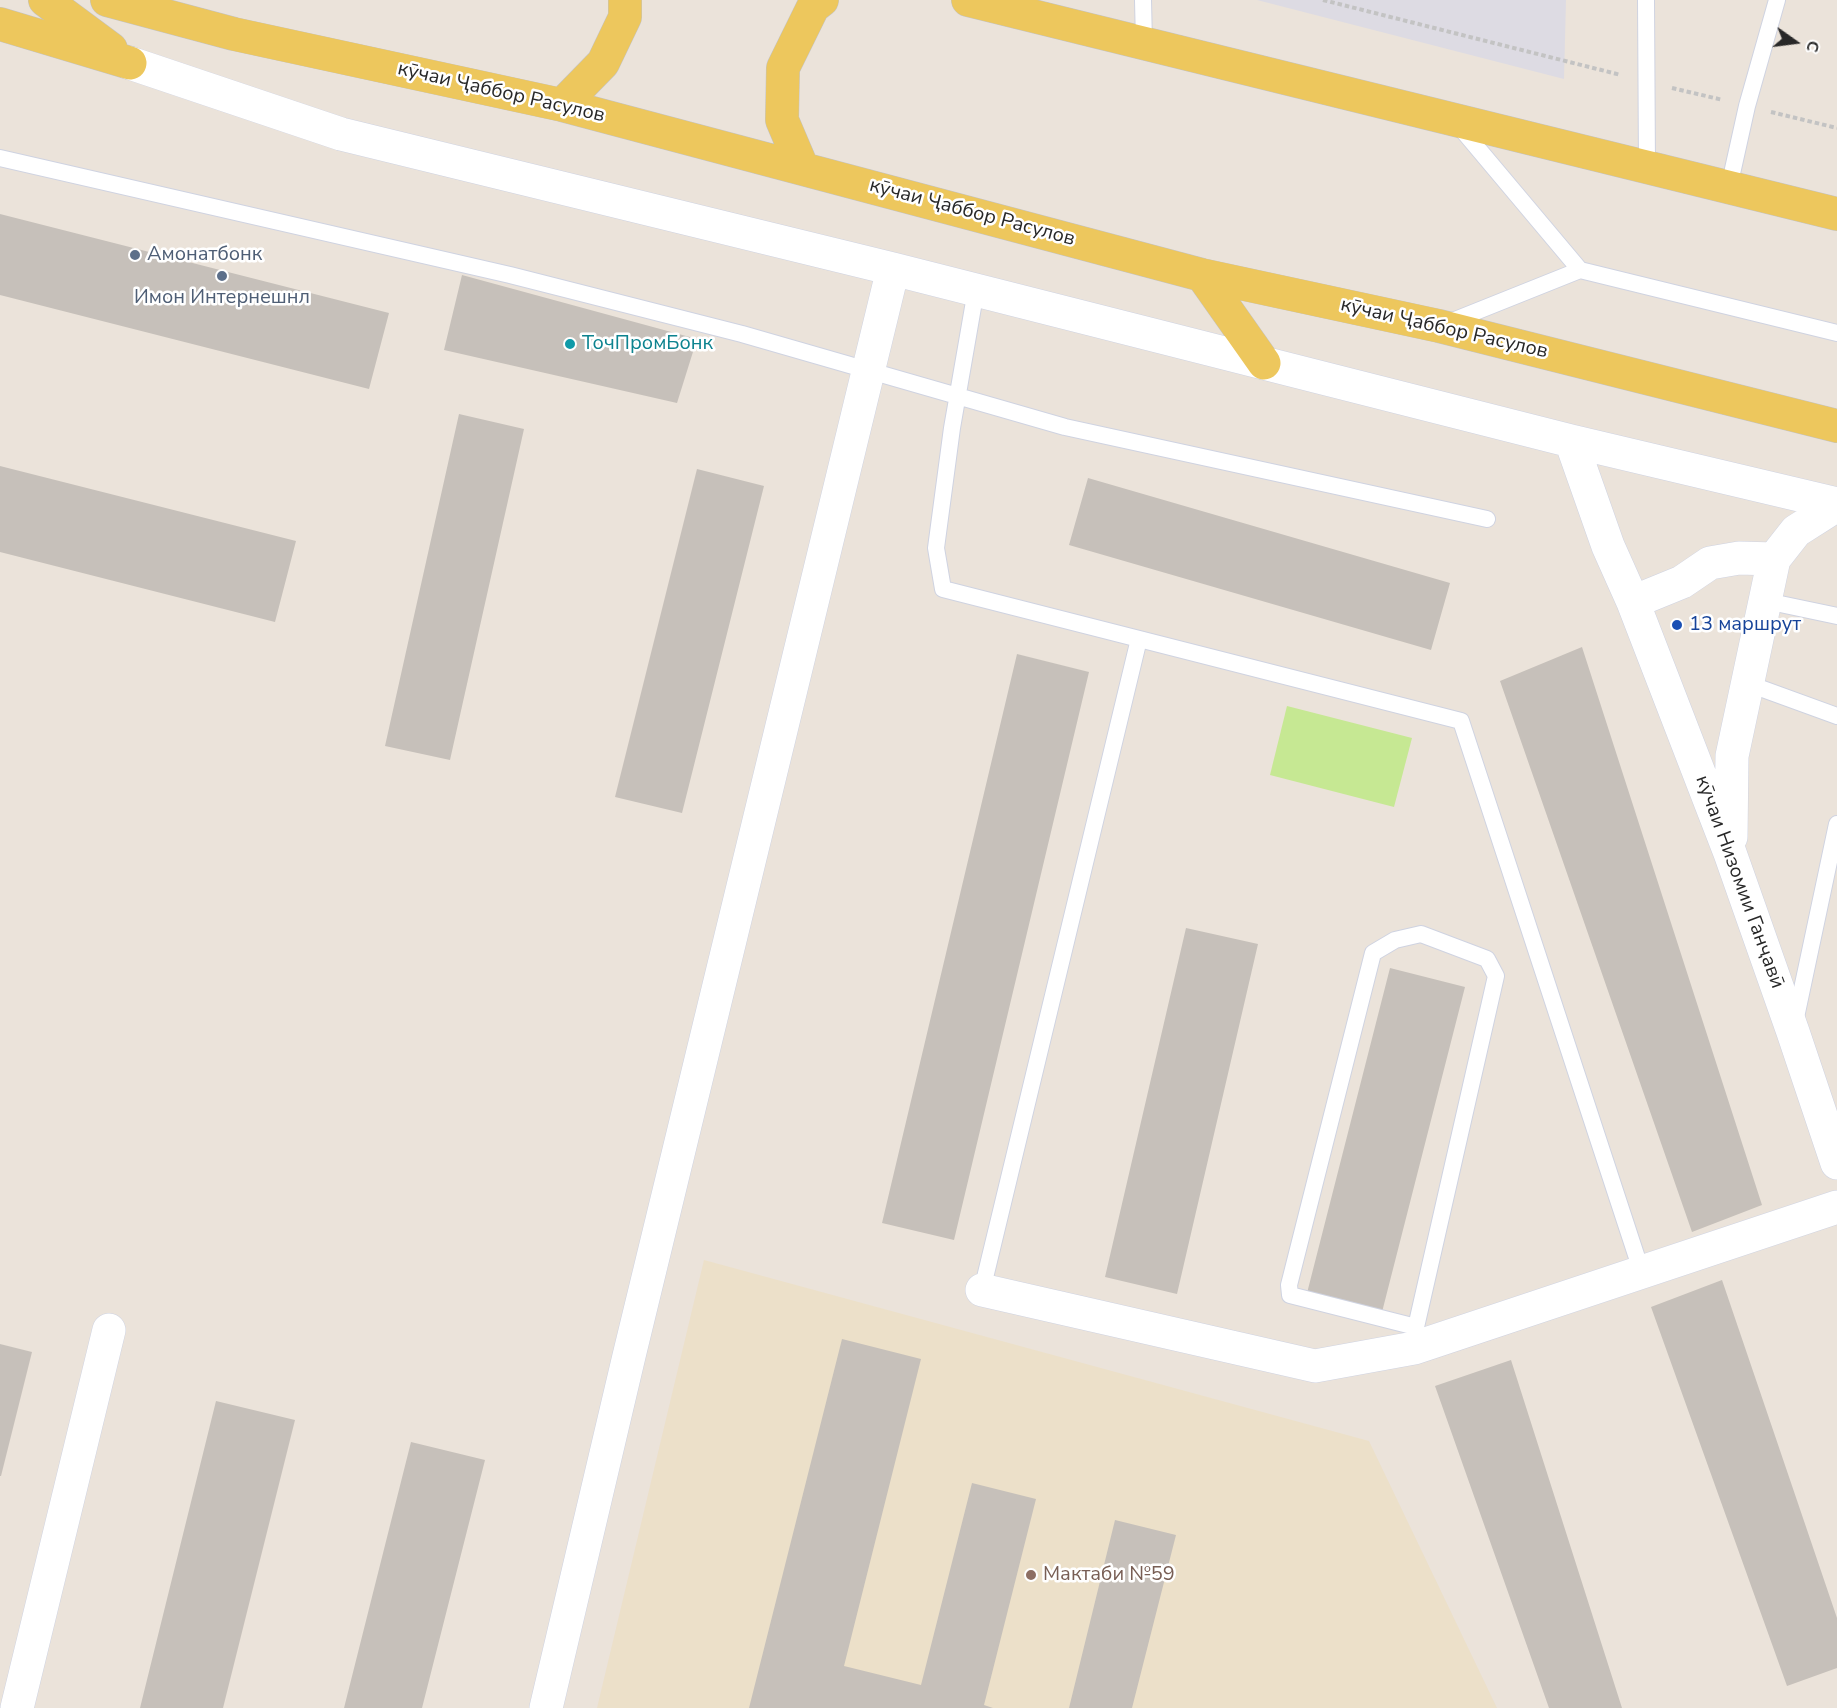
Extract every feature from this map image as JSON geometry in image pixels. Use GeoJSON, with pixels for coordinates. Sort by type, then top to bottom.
{"type":"FeatureCollection","features":[{"type":"Feature","properties":{"kind":"main road"},"geometry":{"type":"LineString","coordinates":[[45,0],[130,63]]}},
{"type":"Feature","properties":{"kind":"main road","name":"кӯчаи Ҷаббор Расулов"},"geometry":{"type":"LineString","coordinates":[[107,0],[234,34],[562,105],[1202,275],[1439,326],[1837,426]]}},
{"type":"Feature","properties":{"kind":"main road"},"geometry":{"type":"LineString","coordinates":[[562,105],[603,63],[625,17],[625,0]]}},
{"type":"Feature","properties":{"kind":"main road"},"geometry":{"type":"LineString","coordinates":[[802,167],[782,120],[783,68],[813,7],[822,0]]}},
{"type":"Feature","properties":{"kind":"main road"},"geometry":{"type":"LineString","coordinates":[[968,0],[1837,214]]}},
{"type":"Feature","properties":{"kind":"main road"},"geometry":{"type":"LineString","coordinates":[[0,24],[130,63]]}},
{"type":"Feature","properties":{"kind":"main road"},"geometry":{"type":"LineString","coordinates":[[1202,275],[1264,363]]}},
{"type":"Feature","properties":{"kind":"street"},"geometry":{"type":"LineString","coordinates":[[130,63],[341,134],[893,269],[1571,441],[1837,505]]}},
{"type":"Feature","properties":{"kind":"street"},"geometry":{"type":"LineString","coordinates":[[546,1708],[629,1356],[893,269]]}},
{"type":"Feature","properties":{"kind":"street","name":"кӯчаи Низомии Ганҷавӣ"},"geometry":{"type":"LineString","coordinates":[[1571,441],[1608,546],[1633,602],[1730,853],[1837,1163]]}},
{"type":"Feature","properties":{"kind":"street"},"geometry":{"type":"LineString","coordinates":[[1730,853],[1732,756],[1774,559],[1796,531],[1837,505]]}},
{"type":"Feature","properties":{"kind":"street"},"geometry":{"type":"LineString","coordinates":[[1633,602],[1682,582],[1710,563],[1739,558],[1774,559]]}},
{"type":"Feature","properties":{"kind":"street"},"geometry":{"type":"LineString","coordinates":[[982,1290],[1316,1366],[1642,1273],[1837,1207]]}},
{"type":"Feature","properties":{"kind":"street"},"geometry":{"type":"LineString","coordinates":[[17,1708],[108,1330]]}},
{"type":"Feature","properties":{"kind":"lane"},"geometry":{"type":"LineString","coordinates":[[1143,0],[1144,43]]}},
{"type":"Feature","properties":{"kind":"lane"},"geometry":{"type":"LineString","coordinates":[[1646,0],[1647,167]]}},
{"type":"Feature","properties":{"kind":"lane"},"geometry":{"type":"LineString","coordinates":[[1729,187],[1747,106],[1777,0]]}},
{"type":"Feature","properties":{"kind":"lane"},"geometry":{"type":"LineString","coordinates":[[1454,119],[1580,270]]}},
{"type":"Feature","properties":{"kind":"lane"},"geometry":{"type":"LineString","coordinates":[[0,158],[510,275],[742,334],[1065,427],[1487,519]]}},
{"type":"Feature","properties":{"kind":"lane"},"geometry":{"type":"LineString","coordinates":[[1439,326],[1580,270],[1837,333]]}},
{"type":"Feature","properties":{"kind":"lane"},"geometry":{"type":"LineString","coordinates":[[976,290],[957,397],[936,548],[943,589],[1461,721],[1642,1273]]}},
{"type":"Feature","properties":{"kind":"lane"},"geometry":{"type":"LineString","coordinates":[[1766,601],[1837,616]]}},
{"type":"Feature","properties":{"kind":"lane"},"geometry":{"type":"LineString","coordinates":[[982,1290],[1139,639]]}},
{"type":"Feature","properties":{"kind":"lane"},"geometry":{"type":"LineString","coordinates":[[1749,684],[1837,716]]}},
{"type":"Feature","properties":{"kind":"lane"},"geometry":{"type":"LineString","coordinates":[[1793,1032],[1837,824]]}},
{"type":"Feature","properties":{"kind":"lane"},"geometry":{"type":"LineString","coordinates":[[1421,934],[1486,959],[1496,976],[1415,1337],[1290,1294],[1289,1285],[1373,953],[1395,940],[1421,934]]}},
{"type":"Feature","properties":{"kind":"path"},"geometry":{"type":"LineString","coordinates":[[1323,0],[1837,128]]}},
{"type":"Feature","properties":{"kind":"shaded area"},"geometry":{"type":"Polygon","coordinates":[[[1257,0],[1566,0],[1564,79],[1257,0]]]}},
{"type":"Feature","properties":{"kind":"shaded area","name":"Мактаби №59"},"geometry":{"type":"Polygon","coordinates":[[[704,1260],[1369,1441],[1497,1708],[597,1708],[704,1260]]]}},
{"type":"Feature","properties":{"kind":"green space"},"geometry":{"type":"Polygon","coordinates":[[[1287,706],[1412,738],[1394,807],[1270,775],[1287,706]]]}},
{"type":"Feature","properties":{"kind":"building"},"geometry":{"type":"Polygon","coordinates":[[[0,214],[389,313],[369,389],[0,295],[0,214]]]}},
{"type":"Feature","properties":{"kind":"building","name":"ТочПромБонк"},"geometry":{"type":"Polygon","coordinates":[[[462,275],[697,339],[677,403],[444,350],[462,275]]]}},
{"type":"Feature","properties":{"kind":"building"},"geometry":{"type":"Polygon","coordinates":[[[459,414],[524,429],[450,760],[385,746],[459,414]]]}},
{"type":"Feature","properties":{"kind":"building"},"geometry":{"type":"Polygon","coordinates":[[[0,466],[296,541],[275,622],[0,552],[0,466]]]}},
{"type":"Feature","properties":{"kind":"building"},"geometry":{"type":"Polygon","coordinates":[[[697,469],[764,486],[682,813],[615,797],[697,469]]]}},
{"type":"Feature","properties":{"kind":"building"},"geometry":{"type":"Polygon","coordinates":[[[1088,478],[1450,583],[1431,650],[1069,545],[1088,478]]]}},
{"type":"Feature","properties":{"kind":"building"},"geometry":{"type":"Polygon","coordinates":[[[1582,647],[1762,1205],[1692,1232],[1500,681],[1582,647]]]}},
{"type":"Feature","properties":{"kind":"building"},"geometry":{"type":"Polygon","coordinates":[[[1017,654],[1089,672],[954,1240],[882,1223],[1017,654]]]}},
{"type":"Feature","properties":{"kind":"building"},"geometry":{"type":"Polygon","coordinates":[[[1186,928],[1258,944],[1177,1294],[1105,1277],[1186,928]]]}},
{"type":"Feature","properties":{"kind":"building"},"geometry":{"type":"Polygon","coordinates":[[[1390,968],[1465,987],[1381,1316],[1306,1297],[1390,968]]]}},
{"type":"Feature","properties":{"kind":"building"},"geometry":{"type":"Polygon","coordinates":[[[1722,1280],[1837,1618],[1837,1668],[1787,1686],[1651,1307],[1722,1280]]]}},
{"type":"Feature","properties":{"kind":"building"},"geometry":{"type":"Polygon","coordinates":[[[842,1339],[921,1359],[844,1666],[921,1685],[972,1483],[1036,1499],[984,1705],[993,1708],[749,1708],[842,1339]]]}},
{"type":"Feature","properties":{"kind":"building"},"geometry":{"type":"Polygon","coordinates":[[[0,1344],[32,1352],[1,1476],[0,1476],[0,1344]]]}},
{"type":"Feature","properties":{"kind":"building"},"geometry":{"type":"Polygon","coordinates":[[[1511,1360],[1622,1708],[1549,1708],[1435,1386],[1511,1360]]]}},
{"type":"Feature","properties":{"kind":"building"},"geometry":{"type":"Polygon","coordinates":[[[216,1401],[295,1420],[223,1708],[140,1708],[216,1401]]]}},
{"type":"Feature","properties":{"kind":"building"},"geometry":{"type":"Polygon","coordinates":[[[411,1442],[485,1460],[422,1708],[344,1708],[411,1442]]]}},
{"type":"Feature","properties":{"kind":"building"},"geometry":{"type":"Polygon","coordinates":[[[1115,1520],[1176,1535],[1132,1708],[1069,1708],[1115,1520]]]}},
{"type":"Feature","properties":{"kind":"place","name":"Амонатбонк"},"geometry":{"type":"Point","coordinates":[135,255]}},
{"type":"Feature","properties":{"kind":"place","name":"Имон Интернешнл"},"geometry":{"type":"Point","coordinates":[222,276]}},
{"type":"Feature","properties":{"kind":"place","name":"ТочПромБонк"},"geometry":{"type":"Point","coordinates":[570,344]}},
{"type":"Feature","properties":{"kind":"place","name":"13 маршрут"},"geometry":{"type":"Point","coordinates":[1677,625]}},
{"type":"Feature","properties":{"kind":"place","name":"Мактаби №59"},"geometry":{"type":"Point","coordinates":[1031,1575]}}]}
